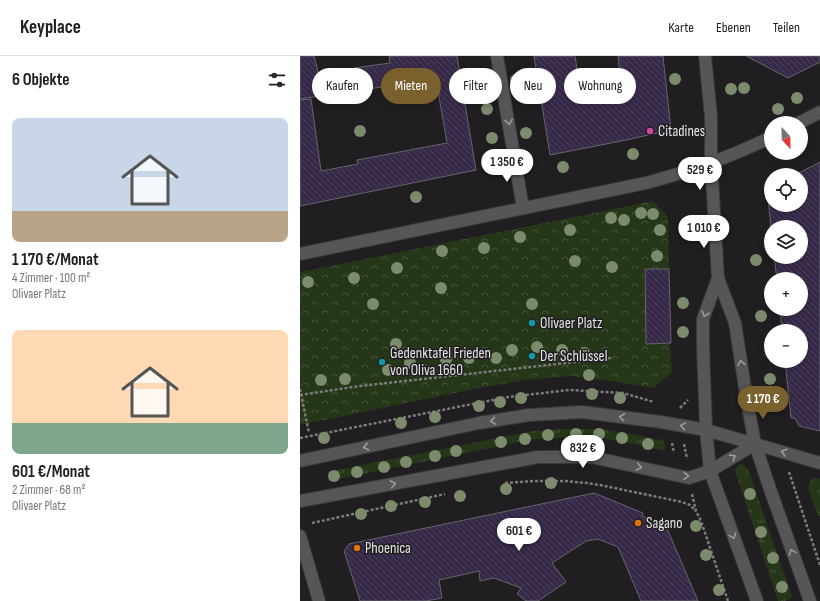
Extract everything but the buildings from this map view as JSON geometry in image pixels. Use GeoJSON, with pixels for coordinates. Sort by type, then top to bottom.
{"type":"FeatureCollection","features":[{"type":"Feature","properties":{"kind":"main road"},"geometry":{"type":"LineString","coordinates":[[497,56],[523,208]]}},
{"type":"Feature","properties":{"kind":"main road"},"geometry":{"type":"LineString","coordinates":[[705,56],[711,117],[710,162],[718,278],[735,323],[755,444],[810,601]]}},
{"type":"Feature","properties":{"kind":"main road"},"geometry":{"type":"LineString","coordinates":[[808,118],[820,112]]}},
{"type":"Feature","properties":{"kind":"main road"},"geometry":{"type":"LineString","coordinates":[[300,254],[646,183],[710,162],[764,141]]}},
{"type":"Feature","properties":{"kind":"main road"},"geometry":{"type":"LineString","coordinates":[[718,278],[703,319],[706,430],[710,471],[757,601]]}},
{"type":"Feature","properties":{"kind":"main road"},"geometry":{"type":"LineString","coordinates":[[300,461],[479,423],[529,415],[582,412],[661,422],[706,430],[820,463]]}},
{"type":"Feature","properties":{"kind":"main road"},"geometry":{"type":"LineString","coordinates":[[300,501],[538,457],[591,457],[690,478],[710,471],[755,444]]}},
{"type":"Feature","properties":{"kind":"main road"},"geometry":{"type":"LineString","coordinates":[[300,536],[319,601]]}},
{"type":"Feature","properties":{"kind":"path"},"geometry":{"type":"LineString","coordinates":[[301,395],[360,386],[611,358]]}},
{"type":"Feature","properties":{"kind":"path"},"geometry":{"type":"LineString","coordinates":[[300,389],[309,433]]}},
{"type":"Feature","properties":{"kind":"path"},"geometry":{"type":"LineString","coordinates":[[672,443],[674,453]]}},
{"type":"Feature","properties":{"kind":"path"},"geometry":{"type":"LineString","coordinates":[[684,446],[686,453]]}},
{"type":"Feature","properties":{"kind":"path"},"geometry":{"type":"LineString","coordinates":[[788,471],[820,565]]}},
{"type":"Feature","properties":{"kind":"path"},"geometry":{"type":"LineString","coordinates":[[502,484],[541,481],[600,484],[690,505],[696,511],[701,520],[728,601]]}},
{"type":"Feature","properties":{"kind":"path"},"geometry":{"type":"LineString","coordinates":[[318,522],[446,494]]}},
{"type":"Feature","properties":{"kind":"green space"},"geometry":{"type":"Polygon","coordinates":[[[653,201],[668,217],[669,269],[644,270],[646,344],[670,344],[672,372],[654,388],[570,376],[526,380],[479,388],[300,425],[300,272],[653,201]]]}},
{"type":"Feature","properties":{"kind":"green space"},"geometry":{"type":"Polygon","coordinates":[[[599,429],[664,441],[665,451],[599,438],[574,437],[534,439],[329,481],[327,472],[533,431],[599,429]]]}},
{"type":"Feature","properties":{"kind":"green space"},"geometry":{"type":"Polygon","coordinates":[[[741,464],[748,469],[792,597],[785,601],[778,601],[736,474],[735,469],[741,464]]]}},
{"type":"Feature","properties":{"kind":"green space"},"geometry":{"type":"Polygon","coordinates":[[[813,477],[820,479],[820,516],[818,516],[808,488],[813,477]]]}},
{"type":"Feature","properties":{"kind":"place","name":"Citadines"},"geometry":{"type":"Point","coordinates":[650,131]}},
{"type":"Feature","properties":{"kind":"place","name":"Olivaer Platz"},"geometry":{"type":"Point","coordinates":[532,323]}},
{"type":"Feature","properties":{"kind":"place","name":"Der Schlüssel"},"geometry":{"type":"Point","coordinates":[532,356]}},
{"type":"Feature","properties":{"kind":"place","name":"Gedenktafel Frieden von Oliva 1660"},"geometry":{"type":"Point","coordinates":[382,362]}},
{"type":"Feature","properties":{"kind":"place","name":"Sagano"},"geometry":{"type":"Point","coordinates":[638,523]}},
{"type":"Feature","properties":{"kind":"place","name":"Phoenica"},"geometry":{"type":"Point","coordinates":[357,548]}}]}
